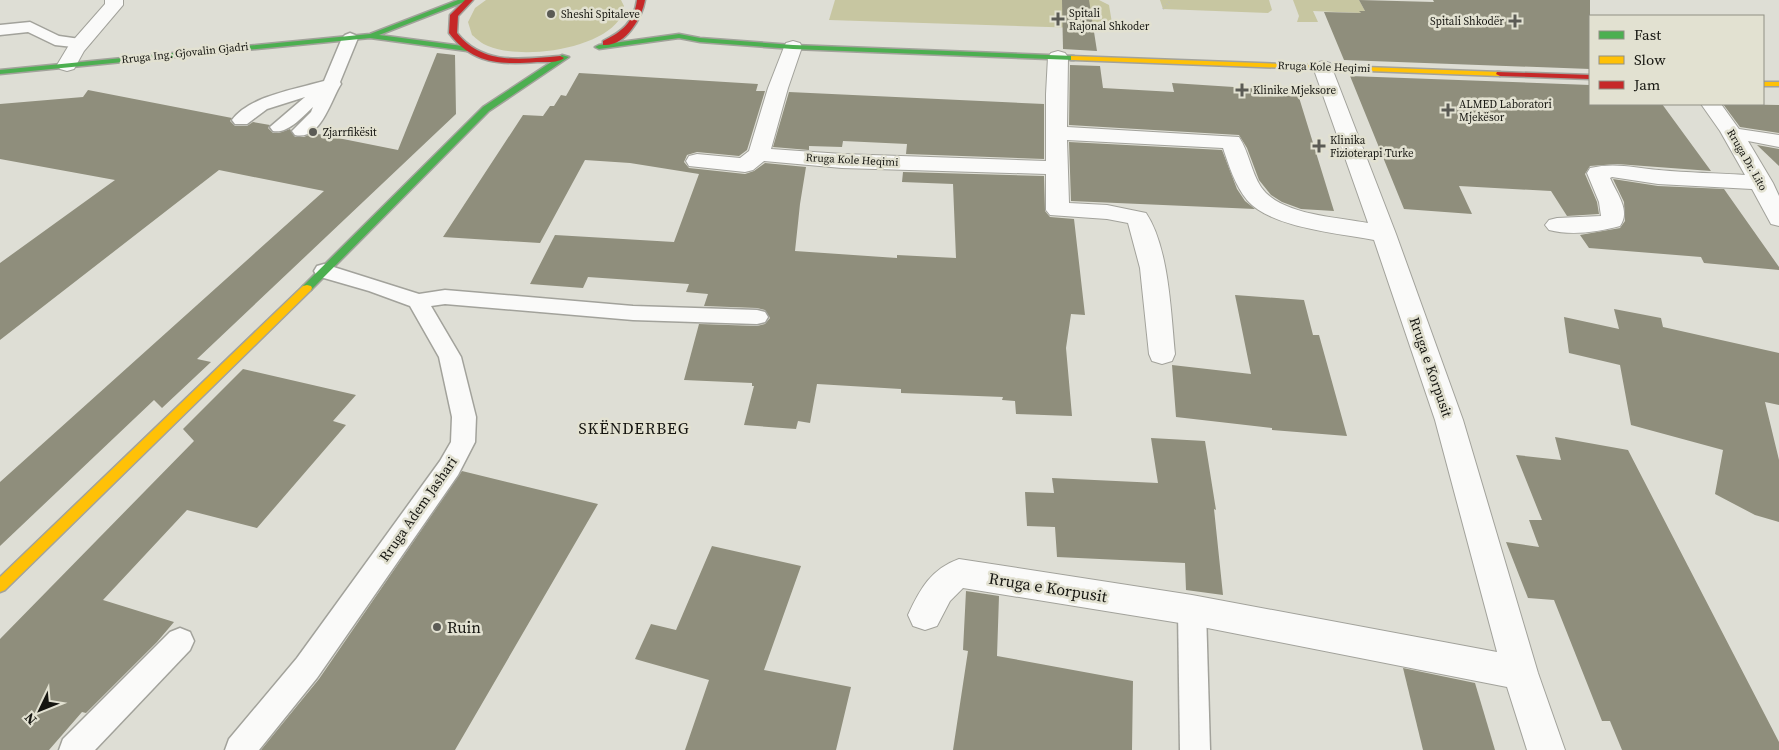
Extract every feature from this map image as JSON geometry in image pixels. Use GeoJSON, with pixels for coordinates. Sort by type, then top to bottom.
{"type":"FeatureCollection","features":[{"type":"Feature","properties":{"kind":"main road"},"geometry":{"type":"LineString","coordinates":[[370,36],[467,0]]}},
{"type":"Feature","properties":{"kind":"main road"},"geometry":{"type":"LineString","coordinates":[[467,0],[454,15],[453,33],[467,49]]}},
{"type":"Feature","properties":{"kind":"main road"},"geometry":{"type":"LineString","coordinates":[[641,0],[644,16],[627,32],[595,48],[679,36]]}},
{"type":"Feature","properties":{"kind":"main road"},"geometry":{"type":"LineString","coordinates":[[662,27],[679,36]]}},
{"type":"Feature","properties":{"kind":"main road"},"geometry":{"type":"LineString","coordinates":[[0,586],[324,271],[486,109],[569,56],[527,61],[492,62],[467,49],[370,36]]}},
{"type":"Feature","properties":{"kind":"main road","name":"Rruga Ing. Gjovalin Gjadri"},"geometry":{"type":"LineString","coordinates":[[0,72],[370,36]]}},
{"type":"Feature","properties":{"kind":"main road","name":"Rruga Kole Heqimi"},"geometry":{"type":"LineString","coordinates":[[679,36],[700,40],[793,47],[1589,77]]}},
{"type":"Feature","properties":{"kind":"main road"},"geometry":{"type":"LineString","coordinates":[[1764,84],[1779,84]]}},
{"type":"Feature","properties":{"kind":"main road"},"geometry":{"type":"LineString","coordinates":[[486,109],[488,92]]}},
{"type":"Feature","properties":{"kind":"street"},"geometry":{"type":"LineString","coordinates":[[67,65],[82,43],[114,5],[114,0]]}},
{"type":"Feature","properties":{"kind":"street"},"geometry":{"type":"LineString","coordinates":[[697,161],[746,165],[759,154],[778,88],[793,47]]}},
{"type":"Feature","properties":{"kind":"street"},"geometry":{"type":"LineString","coordinates":[[1058,57],[1056,94],[1058,210],[1107,212],[1138,218],[1144,234],[1152,271],[1162,354]]}},
{"type":"Feature","properties":{"kind":"street","name":"Rruga e Korpusit"},"geometry":{"type":"LineString","coordinates":[[1323,68],[1384,234],[1448,420],[1520,673],[1546,750]]}},
{"type":"Feature","properties":{"kind":"street","name":"Rruga Dr. Lito"},"geometry":{"type":"LineString","coordinates":[[1712,105],[1734,134],[1779,219]]}},
{"type":"Feature","properties":{"kind":"street"},"geometry":{"type":"LineString","coordinates":[[1057,133],[1231,142],[1251,192],[1274,211],[1384,234]]}},
{"type":"Feature","properties":{"kind":"street"},"geometry":{"type":"LineString","coordinates":[[1734,134],[1779,141]]}},
{"type":"Feature","properties":{"kind":"street","name":"Rruga Kole Heqimi"},"geometry":{"type":"LineString","coordinates":[[759,154],[842,161],[1058,168]]}},
{"type":"Feature","properties":{"kind":"street"},"geometry":{"type":"LineString","coordinates":[[1557,225],[1595,225],[1612,221],[1614,210],[1600,182],[1598,173],[1602,171],[1762,184]]}},
{"type":"Feature","properties":{"kind":"street","name":"Rruga e Korpusit"},"geometry":{"type":"LineString","coordinates":[[925,615],[948,578],[959,573],[1192,610],[1520,673]]}},
{"type":"Feature","properties":{"kind":"lane"},"geometry":{"type":"LineString","coordinates":[[0,30],[30,27],[56,40],[82,43]]}},
{"type":"Feature","properties":{"kind":"lane"},"geometry":{"type":"LineString","coordinates":[[301,131],[319,114],[333,84],[350,38]]}},
{"type":"Feature","properties":{"kind":"lane"},"geometry":{"type":"LineString","coordinates":[[241,120],[262,105],[333,84]]}},
{"type":"Feature","properties":{"kind":"lane"},"geometry":{"type":"LineString","coordinates":[[262,124],[281,107],[333,84]]}},
{"type":"Feature","properties":{"kind":"lane"},"geometry":{"type":"LineString","coordinates":[[279,127],[333,84]]}},
{"type":"Feature","properties":{"kind":"lane"},"geometry":{"type":"LineString","coordinates":[[324,271],[376,286],[418,301],[445,297],[633,313],[757,318]]}},
{"type":"Feature","properties":{"kind":"lane","name":"Rruga Adem Jashari"},"geometry":{"type":"LineString","coordinates":[[240,750],[307,668],[448,468],[463,442],[464,417],[450,357],[418,301]]}},
{"type":"Feature","properties":{"kind":"lane"},"geometry":{"type":"LineString","coordinates":[[1192,610],[1195,750]]}},
{"type":"Feature","properties":{"kind":"lane"},"geometry":{"type":"LineString","coordinates":[[74,750],[180,641]]}},
{"type":"Feature","properties":{"kind":"path"},"geometry":{"type":"LineString","coordinates":[[1163,9],[1171,0]]}},
{"type":"Feature","properties":{"kind":"green space"},"geometry":{"type":"Polygon","coordinates":[[[486,0],[621,0],[624,6],[619,20],[594,39],[558,50],[519,52],[488,46],[472,35],[468,22],[475,8],[486,0]]]}},
{"type":"Feature","properties":{"kind":"green space"},"geometry":{"type":"Polygon","coordinates":[[[835,0],[1099,0],[1109,5],[1113,29],[829,20],[835,0]]]}},
{"type":"Feature","properties":{"kind":"green space"},"geometry":{"type":"Polygon","coordinates":[[[1160,0],[1269,0],[1272,10],[1268,13],[1163,9],[1160,0]]]}},
{"type":"Feature","properties":{"kind":"green space"},"geometry":{"type":"Polygon","coordinates":[[[1293,0],[1359,0],[1365,11],[1360,11],[1361,13],[1313,11],[1318,22],[1297,22],[1299,16],[1293,0]]]}},
{"type":"Feature","properties":{"kind":"building"},"geometry":{"type":"Polygon","coordinates":[[[1062,0],[1089,0],[1097,51],[1063,49],[1062,0]]]}},
{"type":"Feature","properties":{"kind":"building"},"geometry":{"type":"Polygon","coordinates":[[[1359,0],[1434,2],[1433,0],[1590,0],[1589,69],[1344,60],[1324,12],[1361,13],[1359,11],[1365,11],[1359,0]]]}},
{"type":"Feature","properties":{"kind":"building"},"geometry":{"type":"Polygon","coordinates":[[[437,53],[455,55],[456,114],[197,359],[211,362],[162,408],[154,400],[0,546],[0,482],[324,191],[219,170],[0,340],[0,263],[115,180],[0,159],[0,104],[83,97],[88,90],[232,118],[230,121],[235,126],[247,126],[253,122],[270,125],[268,128],[273,133],[290,129],[295,137],[304,137],[313,133],[398,150],[437,53]]]}},
{"type":"Feature","properties":{"kind":"building"},"geometry":{"type":"Polygon","coordinates":[[[1070,65],[1100,66],[1103,88],[1174,92],[1172,83],[1297,91],[1334,211],[1301,209],[1282,202],[1271,195],[1259,180],[1247,148],[1239,135],[1069,125],[1070,65]]]}},
{"type":"Feature","properties":{"kind":"building"},"geometry":{"type":"Polygon","coordinates":[[[579,73],[758,84],[756,91],[765,91],[747,150],[739,156],[697,152],[687,155],[684,162],[689,168],[745,174],[754,171],[765,163],[806,167],[795,251],[897,258],[897,255],[956,258],[953,184],[902,182],[903,172],[1044,176],[1045,211],[1050,217],[1074,219],[1085,315],[1071,314],[1066,348],[1072,416],[1016,414],[1015,401],[1002,400],[1003,397],[901,393],[901,389],[817,384],[810,423],[798,421],[796,429],[744,425],[754,386],[752,386],[752,383],[684,380],[699,324],[757,326],[765,324],[770,318],[765,310],[704,306],[708,294],[686,292],[689,284],[588,277],[583,288],[530,284],[555,235],[674,242],[699,174],[630,163],[585,160],[540,243],[443,237],[523,115],[543,116],[550,106],[554,106],[561,95],[566,96],[579,73]]]}},
{"type":"Feature","properties":{"kind":"building"},"geometry":{"type":"Polygon","coordinates":[[[1350,76],[1589,85],[1589,105],[1663,105],[1711,171],[1617,164],[1590,166],[1585,174],[1597,202],[1599,214],[1567,216],[1551,191],[1459,186],[1472,214],[1404,209],[1350,76]]]}},
{"type":"Feature","properties":{"kind":"building"},"geometry":{"type":"Polygon","coordinates":[[[789,92],[1044,104],[1044,159],[906,154],[907,144],[843,141],[842,147],[809,146],[809,150],[773,147],[789,92]]]}},
{"type":"Feature","properties":{"kind":"building"},"geometry":{"type":"Polygon","coordinates":[[[1724,105],[1779,105],[1779,133],[1740,127],[1724,105]]]}},
{"type":"Feature","properties":{"kind":"building"},"geometry":{"type":"Polygon","coordinates":[[[1069,142],[1222,150],[1237,189],[1245,201],[1255,209],[1071,201],[1069,142]]]}},
{"type":"Feature","properties":{"kind":"building"},"geometry":{"type":"Polygon","coordinates":[[[1757,145],[1779,149],[1779,166],[1757,145]]]}},
{"type":"Feature","properties":{"kind":"building"},"geometry":{"type":"Polygon","coordinates":[[[1613,179],[1658,186],[1724,189],[1779,267],[1779,270],[1704,263],[1701,257],[1589,248],[1580,235],[1620,228],[1625,221],[1624,202],[1613,179]]]}},
{"type":"Feature","properties":{"kind":"building"},"geometry":{"type":"Polygon","coordinates":[[[1235,295],[1304,300],[1313,335],[1319,335],[1347,436],[1272,430],[1272,428],[1176,417],[1172,365],[1251,374],[1235,295]]]}},
{"type":"Feature","properties":{"kind":"building"},"geometry":{"type":"Polygon","coordinates":[[[1614,309],[1661,318],[1663,327],[1779,353],[1779,405],[1765,402],[1779,460],[1779,522],[1755,515],[1715,494],[1723,450],[1631,425],[1620,365],[1569,353],[1564,317],[1619,329],[1614,309]]]}},
{"type":"Feature","properties":{"kind":"building"},"geometry":{"type":"Polygon","coordinates":[[[243,369],[356,395],[333,421],[346,425],[257,528],[187,510],[103,600],[174,622],[157,642],[86,713],[82,712],[49,750],[0,750],[0,639],[194,441],[183,429],[243,369]]]}},
{"type":"Feature","properties":{"kind":"building"},"geometry":{"type":"Polygon","coordinates":[[[1555,437],[1628,450],[1779,742],[1779,750],[1622,750],[1610,721],[1602,721],[1554,600],[1528,598],[1506,542],[1539,547],[1529,520],[1542,520],[1516,455],[1561,460],[1555,437]]]}},
{"type":"Feature","properties":{"kind":"building"},"geometry":{"type":"Polygon","coordinates":[[[1151,438],[1205,441],[1216,510],[1214,509],[1223,595],[1186,590],[1185,563],[1057,557],[1055,527],[1027,526],[1025,492],[1054,493],[1052,478],[1158,483],[1151,438]]]}},
{"type":"Feature","properties":{"kind":"building","name":"Ruin"},"geometry":{"type":"Polygon","coordinates":[[[462,471],[598,504],[455,750],[261,750],[319,679],[462,471]]]}},
{"type":"Feature","properties":{"kind":"building"},"geometry":{"type":"Polygon","coordinates":[[[712,546],[801,566],[764,670],[851,687],[836,750],[685,750],[709,680],[635,659],[651,624],[676,630],[712,546]]]}},
{"type":"Feature","properties":{"kind":"building"},"geometry":{"type":"Polygon","coordinates":[[[966,591],[999,596],[997,656],[1133,681],[1132,750],[953,750],[968,651],[963,650],[966,591]]]}},
{"type":"Feature","properties":{"kind":"building"},"geometry":{"type":"Polygon","coordinates":[[[1403,668],[1475,683],[1495,750],[1423,750],[1403,668]]]}},
{"type":"Feature","properties":{"kind":"traffic: fast"},"geometry":{"type":"LineString","coordinates":[[374,34],[465,0]]}},
{"type":"Feature","properties":{"kind":"traffic: fast"},"geometry":{"type":"LineString","coordinates":[[0,72],[370,36],[467,49]]}},
{"type":"Feature","properties":{"kind":"traffic: fast"},"geometry":{"type":"LineString","coordinates":[[599,47],[679,36],[700,40],[793,47],[1074,58]]}},
{"type":"Feature","properties":{"kind":"traffic: fast"},"geometry":{"type":"LineString","coordinates":[[307,288],[486,109],[565,57]]}},
{"type":"Feature","properties":{"kind":"traffic: slow"},"geometry":{"type":"LineString","coordinates":[[1074,58],[1500,74]]}},
{"type":"Feature","properties":{"kind":"traffic: slow"},"geometry":{"type":"LineString","coordinates":[[1764,84],[1779,84]]}},
{"type":"Feature","properties":{"kind":"traffic: slow"},"geometry":{"type":"LineString","coordinates":[[0,586],[307,288]]}},
{"type":"Feature","properties":{"kind":"traffic: jam"},"geometry":{"type":"LineString","coordinates":[[469,0],[454,15],[453,33],[466,48],[476,54],[499,60],[560,58]]}},
{"type":"Feature","properties":{"kind":"traffic: jam"},"geometry":{"type":"LineString","coordinates":[[606,43],[630,27],[638,15],[641,0]]}},
{"type":"Feature","properties":{"kind":"traffic: jam"},"geometry":{"type":"LineString","coordinates":[[1500,74],[1589,77]]}},
{"type":"Feature","properties":{"kind":"place","name":"Sheshi Spitaleve"},"geometry":{"type":"Point","coordinates":[551,14]}},
{"type":"Feature","properties":{"kind":"place","name":"Spitali Rajonal Shkoder"},"geometry":{"type":"Point","coordinates":[1058,19]}},
{"type":"Feature","properties":{"kind":"place","name":"Spitali Shkodër"},"geometry":{"type":"Point","coordinates":[1515,21]}},
{"type":"Feature","properties":{"kind":"place","name":"Klinike Mjeksore"},"geometry":{"type":"Point","coordinates":[1242,90]}},
{"type":"Feature","properties":{"kind":"place","name":"ALMED Laboratori Mjekësor"},"geometry":{"type":"Point","coordinates":[1448,110]}},
{"type":"Feature","properties":{"kind":"place","name":"Zjarrfikësit"},"geometry":{"type":"Point","coordinates":[313,132]}},
{"type":"Feature","properties":{"kind":"place","name":"Klinika Fizioterapi Turke"},"geometry":{"type":"Point","coordinates":[1319,146]}},
{"type":"Feature","properties":{"kind":"place","name":"Ruin"},"geometry":{"type":"Point","coordinates":[437,627]}},
{"type":"Feature","properties":{"kind":"district","name":"SKËNDERBEG"},"geometry":{"type":"Point","coordinates":[634,428]}}]}
